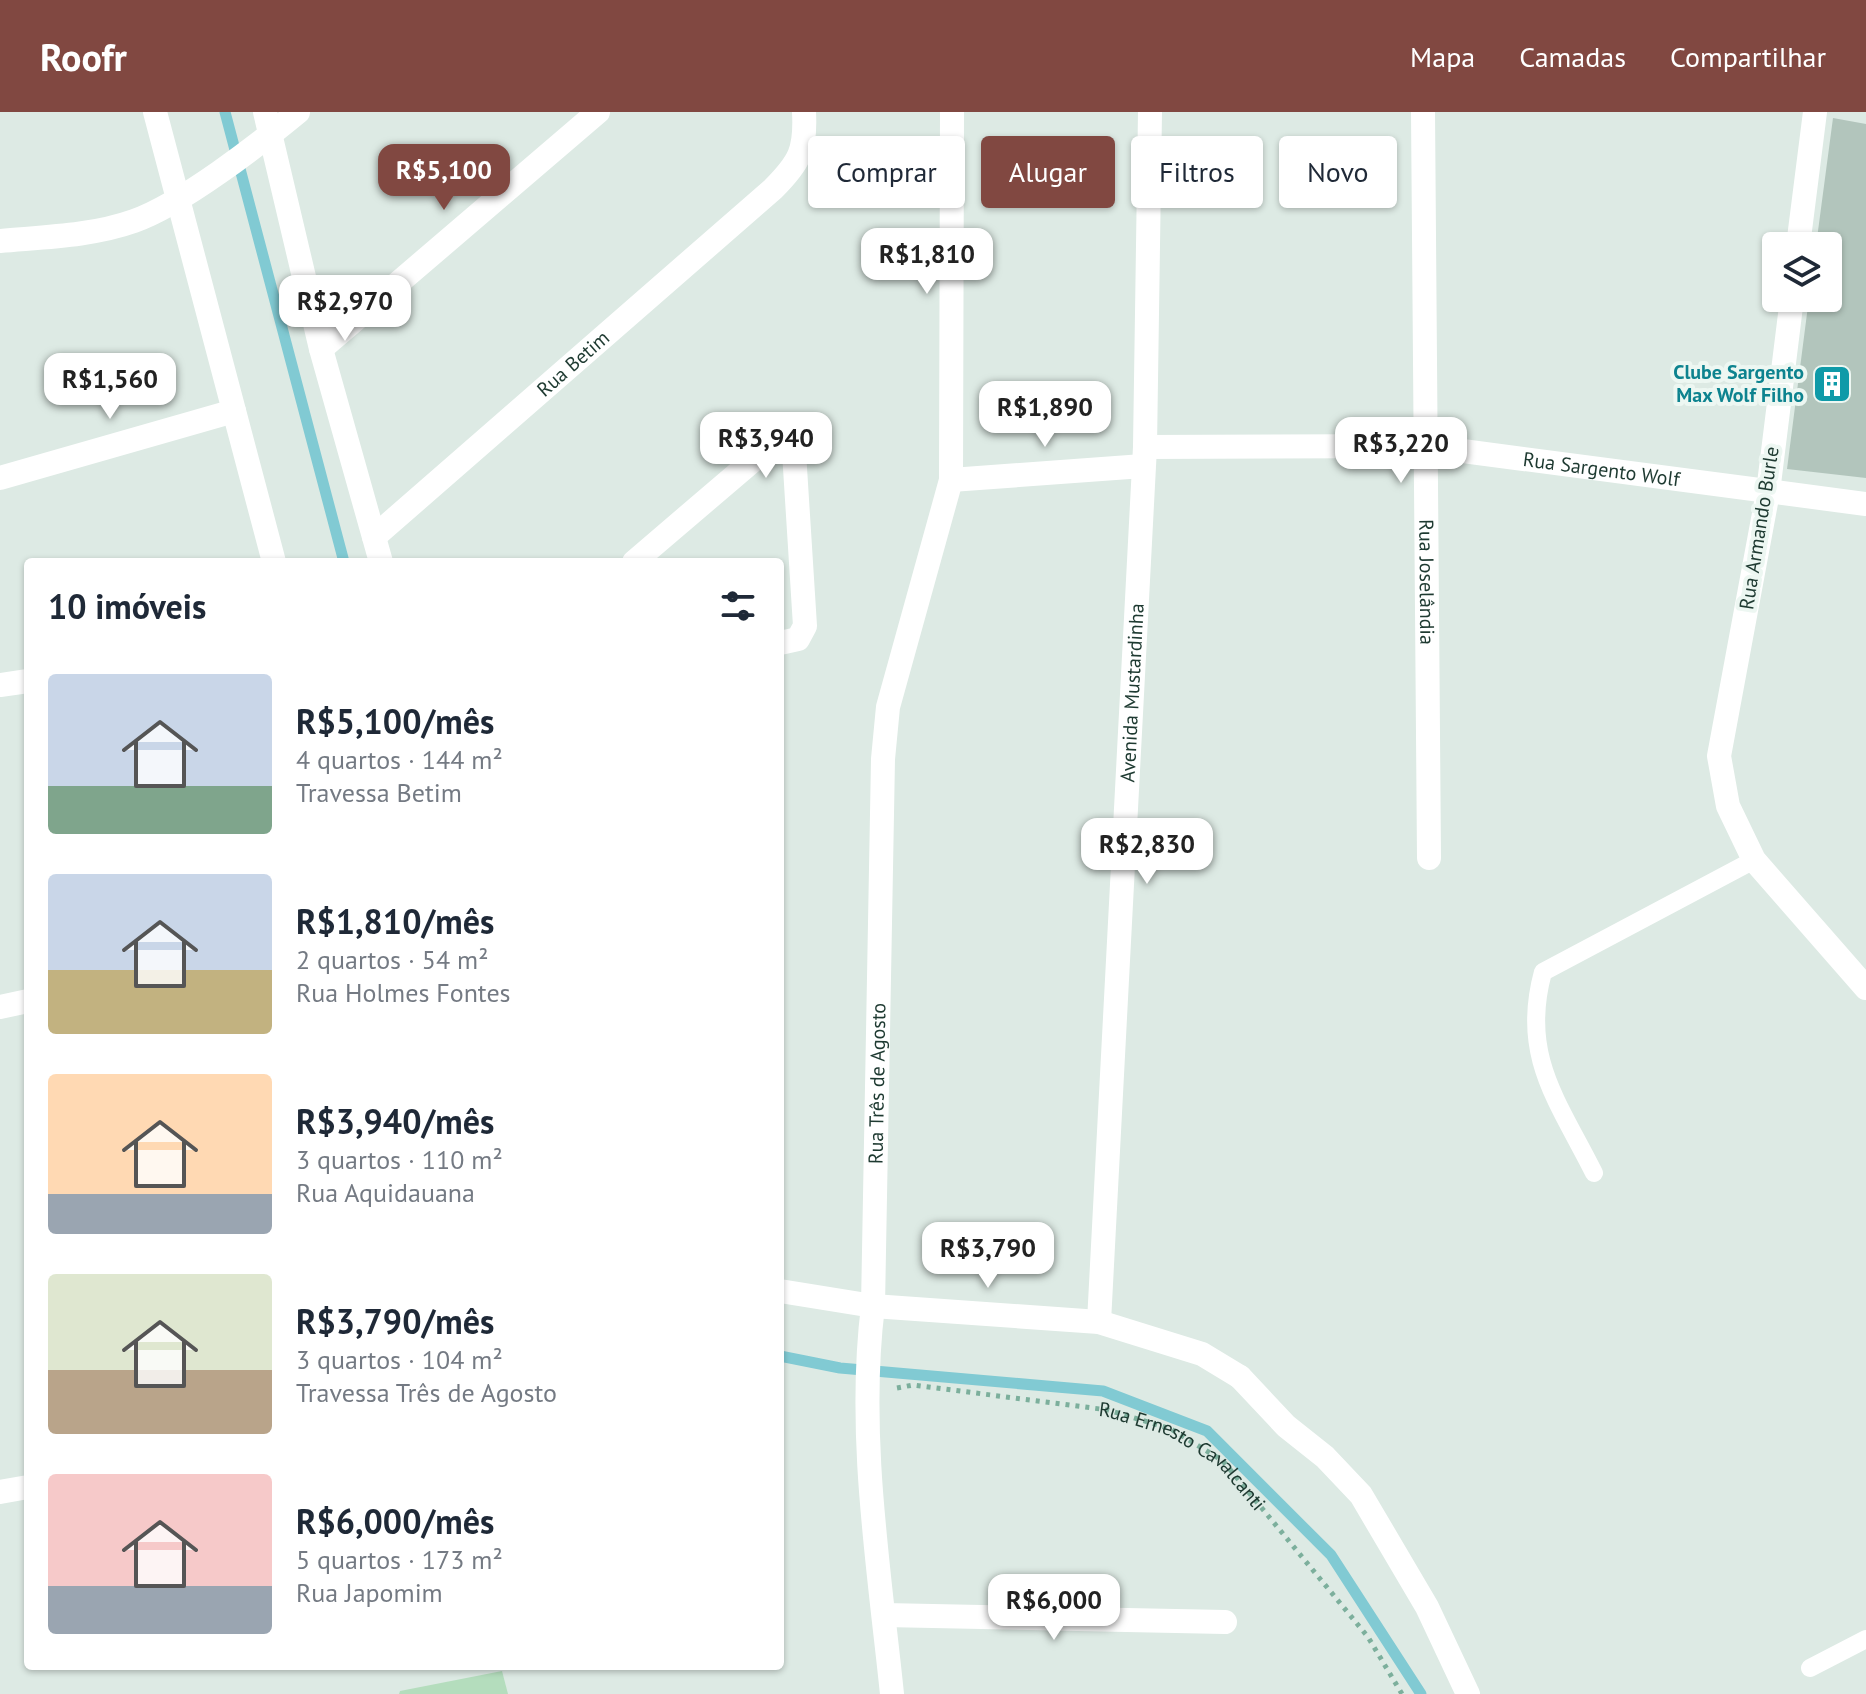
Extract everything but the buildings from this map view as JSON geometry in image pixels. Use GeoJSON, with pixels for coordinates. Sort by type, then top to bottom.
{"type":"FeatureCollection","features":[{"type":"Feature","properties":{"kind":"street"},"geometry":{"type":"LineString","coordinates":[[155,112],[182,194],[273,558]]}},
{"type":"Feature","properties":{"kind":"street"},"geometry":{"type":"LineString","coordinates":[[0,241],[99,231],[136,221],[182,194],[265,130],[298,112]]}},
{"type":"Feature","properties":{"kind":"street"},"geometry":{"type":"LineString","coordinates":[[321,349],[598,112]]}},
{"type":"Feature","properties":{"kind":"street","name":"Rua Betim"},"geometry":{"type":"LineString","coordinates":[[374,537],[796,167],[805,140],[804,112]]}},
{"type":"Feature","properties":{"kind":"street","name":"Rua Três de Agosto"},"geometry":{"type":"LineString","coordinates":[[892,1694],[868,1394],[873,1317],[883,759],[888,707],[951,480],[952,112]]}},
{"type":"Feature","properties":{"kind":"street","name":"Avenida Mustardinha"},"geometry":{"type":"LineString","coordinates":[[1099,1322],[1144,456],[1150,112]]}},
{"type":"Feature","properties":{"kind":"street","name":"Rua Joselândia"},"geometry":{"type":"LineString","coordinates":[[1423,112],[1429,858]]}},
{"type":"Feature","properties":{"kind":"street"},"geometry":{"type":"LineString","coordinates":[[1800,232],[1815,112]]}},
{"type":"Feature","properties":{"kind":"street"},"geometry":{"type":"LineString","coordinates":[[265,130],[321,349],[380,558]]}},
{"type":"Feature","properties":{"kind":"street","name":"Rua Armando Burle"},"geometry":{"type":"LineString","coordinates":[[1754,860],[1728,806],[1719,756],[1768,492],[1790,312]]}},
{"type":"Feature","properties":{"kind":"street"},"geometry":{"type":"LineString","coordinates":[[1,470],[234,411]]}},
{"type":"Feature","properties":{"kind":"street"},"geometry":{"type":"LineString","coordinates":[[639,558],[765,450],[785,440],[794,452],[805,626],[798,639],[784,642]]}},
{"type":"Feature","properties":{"kind":"street","name":"Rua Sargento Wolf"},"geometry":{"type":"LineString","coordinates":[[951,480],[1144,456],[1425,446],[1866,504]]}},
{"type":"Feature","properties":{"kind":"street"},"geometry":{"type":"LineString","coordinates":[[0,685],[24,682]]}},
{"type":"Feature","properties":{"kind":"street"},"geometry":{"type":"LineString","coordinates":[[1754,860],[1866,988]]}},
{"type":"Feature","properties":{"kind":"street"},"geometry":{"type":"LineString","coordinates":[[0,1007],[24,1002]]}},
{"type":"Feature","properties":{"kind":"street"},"geometry":{"type":"LineString","coordinates":[[784,1292],[873,1317],[1099,1322],[1202,1354],[1240,1377],[1286,1426],[1325,1457],[1361,1495],[1427,1607],[1468,1694]]}},
{"type":"Feature","properties":{"kind":"street"},"geometry":{"type":"LineString","coordinates":[[0,1492],[24,1488]]}},
{"type":"Feature","properties":{"kind":"street"},"geometry":{"type":"LineString","coordinates":[[884,1615],[1225,1622]]}},
{"type":"Feature","properties":{"kind":"lane"},"geometry":{"type":"LineString","coordinates":[[1594,1173],[1537,1057],[1533,1006],[1543,972],[1754,860]]}},
{"type":"Feature","properties":{"kind":"lane"},"geometry":{"type":"LineString","coordinates":[[1810,1668],[1866,1639]]}},
{"type":"Feature","properties":{"kind":"path","name":"Rua Ernesto Cavalcanti"},"geometry":{"type":"LineString","coordinates":[[868,1394],[913,1385],[1108,1410],[1171,1429],[1223,1461],[1368,1637],[1402,1694]]}},
{"type":"Feature","properties":{"kind":"green space"},"geometry":{"type":"Polygon","coordinates":[[[502,1671],[508,1694],[399,1694],[400,1691],[502,1671]]]}},
{"type":"Feature","properties":{"kind":"waterway"},"geometry":{"type":"LineString","coordinates":[[225,112],[343,558]]}},
{"type":"Feature","properties":{"kind":"waterway"},"geometry":{"type":"LineString","coordinates":[[784,1357],[840,1368],[1103,1391],[1207,1431],[1331,1555],[1421,1694]]}},
{"type":"Feature","properties":{"kind":"place","name":"Clube Sargento Max Wolf Filho"},"geometry":{"type":"Point","coordinates":[1832,384]}}]}
